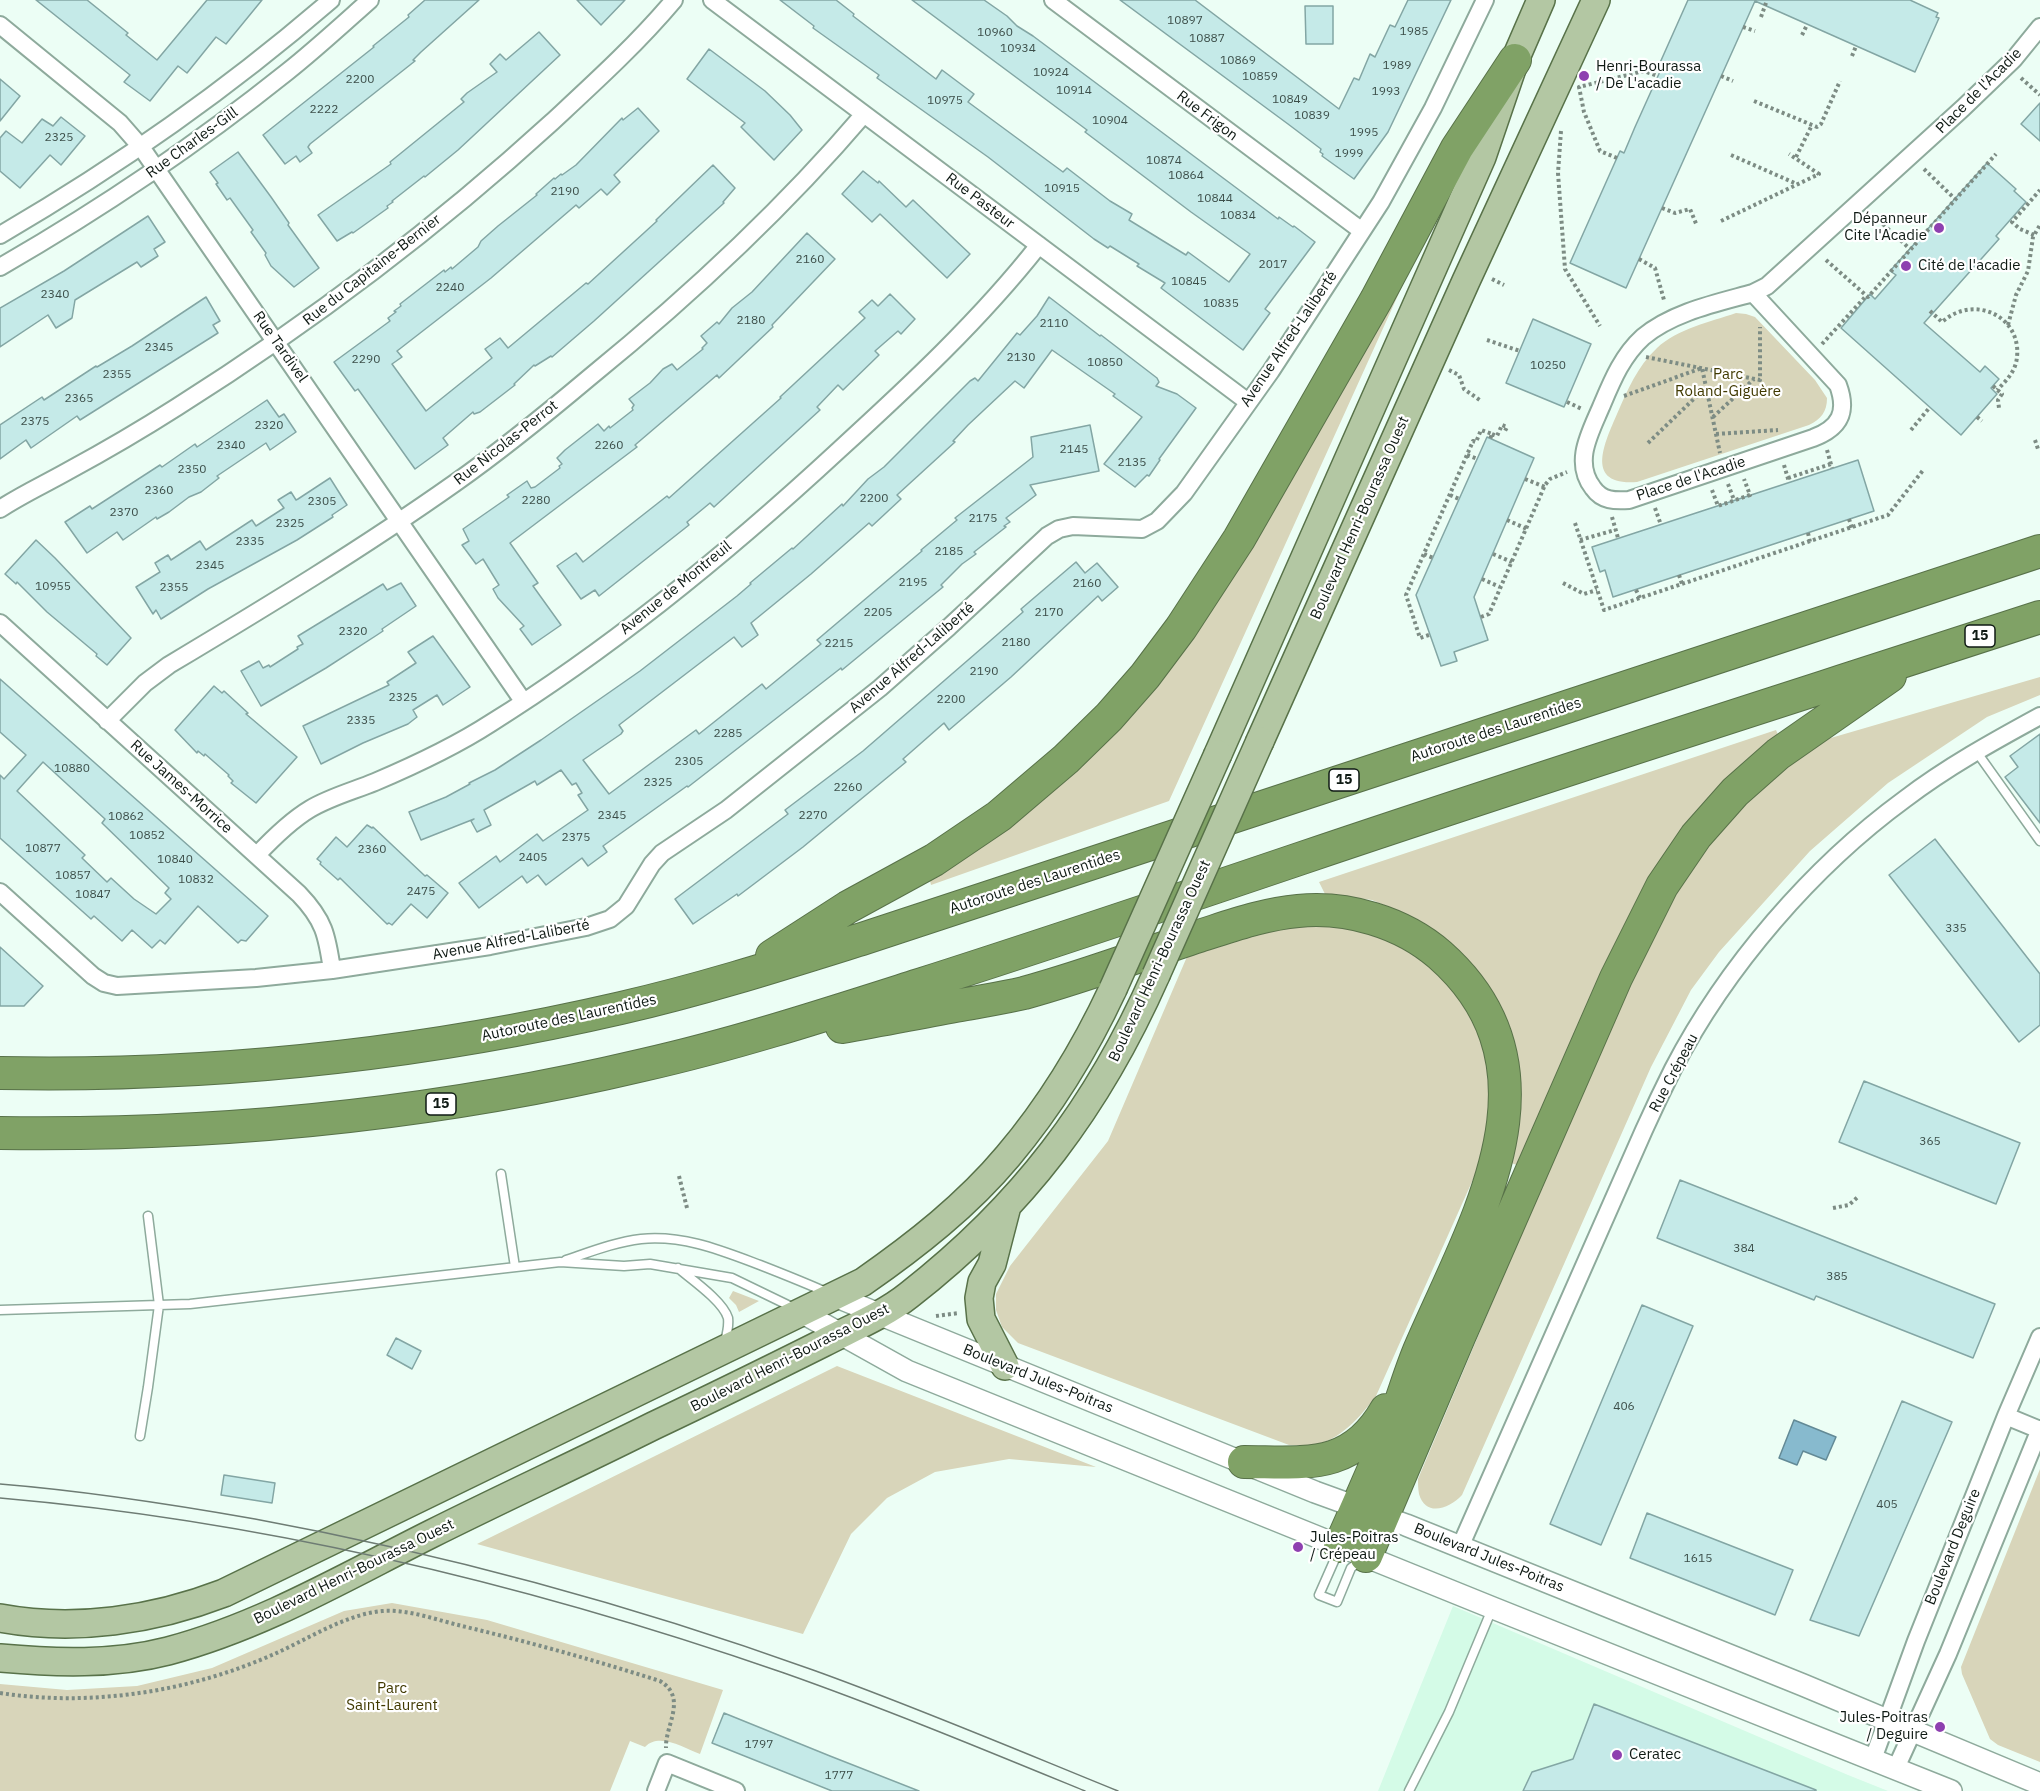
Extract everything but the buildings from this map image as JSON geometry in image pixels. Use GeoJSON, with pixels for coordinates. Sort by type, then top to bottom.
{"type":"FeatureCollection","features":[{"type":"Feature","properties":{"kind":"highway"},"geometry":{"type":"LineString","coordinates":[[738,978],[848,907],[934,860],[999,816],[1066,759],[1109,717],[1145,676],[1181,628],[1244,531],[1376,300],[1457,148],[1515,60]]}},
{"type":"Feature","properties":{"kind":"highway","name":"Autoroute des Laurentides"},"geometry":{"type":"LineString","coordinates":[[0,1073],[126,1073],[263,1065],[363,1054],[479,1037],[653,1001],[738,978],[865,938],[2040,551]]}},
{"type":"Feature","properties":{"kind":"highway","name":"15"},"geometry":{"type":"LineString","coordinates":[[0,1132],[123,1132],[300,1122],[504,1095],[644,1065],[825,1015],[984,964],[1548,775],[2040,617]]}},
{"type":"Feature","properties":{"kind":"highway"},"geometry":{"type":"LineString","coordinates":[[1353,1551],[1370,1512],[1459,1337],[1616,978],[1662,886],[1711,816],[1764,765],[1799,738],[1919,656]]}},
{"type":"Feature","properties":{"kind":"highway"},"geometry":{"type":"LineString","coordinates":[[644,1065],[1023,993],[1240,924],[1283,913],[1329,911],[1379,921],[1409,934],[1435,951],[1468,984],[1484,1009],[1502,1056],[1506,1106],[1503,1133],[1490,1183],[1478,1218],[1420,1349],[1392,1425],[1370,1512]]}},
{"type":"Feature","properties":{"kind":"highway"},"geometry":{"type":"LineString","coordinates":[[1244,1462],[1306,1462],[1327,1459],[1351,1449],[1374,1428],[1420,1349]]}},
{"type":"Feature","properties":{"kind":"main road","name":"Boulevard Henri-Bourassa Ouest"},"geometry":{"type":"LineString","coordinates":[[0,1618],[35,1623],[106,1622],[154,1615],[201,1602],[248,1583],[837,1297],[863,1282],[924,1238],[967,1200],[1008,1157],[1060,1086],[1089,1038],[1113,989],[1482,157],[1515,60],[1541,0]]}},
{"type":"Feature","properties":{"kind":"main road","name":"Boulevard Henri-Bourassa Ouest"},"geometry":{"type":"LineString","coordinates":[[0,1658],[86,1661],[165,1652],[233,1630],[307,1598],[878,1314],[917,1289],[1007,1206],[1056,1150],[1092,1098],[1140,1012],[1466,281],[1596,0]]}},
{"type":"Feature","properties":{"kind":"main road"},"geometry":{"type":"LineString","coordinates":[[1005,1366],[981,1319],[979,1298],[982,1282],[992,1264],[1007,1206]]}},
{"type":"Feature","properties":{"kind":"street","name":"Rue Charles-Gill"},"geometry":{"type":"LineString","coordinates":[[0,236],[83,186],[141,147],[247,69],[331,0]]}},
{"type":"Feature","properties":{"kind":"street","name":"Rue Charles-Gill"},"geometry":{"type":"LineString","coordinates":[[0,267],[157,169],[265,90],[353,6],[370,0]]}},
{"type":"Feature","properties":{"kind":"street","name":"Rue du Capitaine-Bernier"},"geometry":{"type":"LineString","coordinates":[[0,509],[138,431],[276,342],[400,251],[517,154],[601,77],[674,0]]}},
{"type":"Feature","properties":{"kind":"street","name":"Rue Pasteur"},"geometry":{"type":"LineString","coordinates":[[712,0],[1248,402]]}},
{"type":"Feature","properties":{"kind":"street","name":"Rue Frigon"},"geometry":{"type":"LineString","coordinates":[[1053,0],[1362,231]]}},
{"type":"Feature","properties":{"kind":"street","name":"Avenue Alfred-Laliberté"},"geometry":{"type":"LineString","coordinates":[[0,892],[93,976],[104,983],[117,986],[332,970],[490,946],[586,927],[604,922],[616,915],[626,906],[652,864],[662,853],[726,810],[863,702],[949,627],[1047,536],[1066,527],[1136,530],[1157,521],[1196,478],[1271,371],[1381,202],[1415,142],[1485,0]]}},
{"type":"Feature","properties":{"kind":"street","name":"Rue Tardivel"},"geometry":{"type":"LineString","coordinates":[[0,25],[120,123],[141,147],[524,701]]}},
{"type":"Feature","properties":{"kind":"street","name":"Place de l'Acadie"},"geometry":{"type":"LineString","coordinates":[[1754,293],[1838,385],[1843,404],[1837,423],[1824,434],[1629,500],[1611,500],[1601,497],[1588,482],[1582,465],[1583,453],[1615,374],[1628,354],[1652,330],[1672,320],[1754,293],[1767,286],[1965,106],[2014,59],[2040,27]]}},
{"type":"Feature","properties":{"kind":"street","name":"Rue Nicolas-Perrot"},"geometry":{"type":"LineString","coordinates":[[107,721],[146,683],[169,665],[400,521],[506,446],[668,311],[742,242],[841,141],[864,114]]}},
{"type":"Feature","properties":{"kind":"street","name":"Avenue de Montreuil"},"geometry":{"type":"LineString","coordinates":[[257,855],[282,830],[313,807],[445,750],[493,722],[658,605],[811,477],[887,406],[969,325],[1039,245]]}},
{"type":"Feature","properties":{"kind":"street","name":"Rue James-Morrice"},"geometry":{"type":"LineString","coordinates":[[0,623],[299,894],[317,915],[326,937],[332,970]]}},
{"type":"Feature","properties":{"kind":"street","name":"Rue Crépeau"},"geometry":{"type":"LineString","coordinates":[[1460,1547],[1644,1130],[1673,1068],[1716,998],[1769,929],[1802,891],[1841,852],[1904,799],[1976,751],[2040,716]]}},
{"type":"Feature","properties":{"kind":"street","name":"Boulevard Jules-Poitras"},"geometry":{"type":"LineString","coordinates":[[837,1297],[1913,1730],[2040,1784]]}},
{"type":"Feature","properties":{"kind":"street"},"geometry":{"type":"LineString","coordinates":[[803,1313],[907,1371],[1952,1791]]}},
{"type":"Feature","properties":{"kind":"street","name":"Boulevard Deguire"},"geometry":{"type":"LineString","coordinates":[[1873,1759],[1916,1641],[2040,1337]]}},
{"type":"Feature","properties":{"kind":"street"},"geometry":{"type":"LineString","coordinates":[[1896,1768],[1948,1654],[2040,1430],[2006,1416]]}},
{"type":"Feature","properties":{"kind":"street"},"geometry":{"type":"LineString","coordinates":[[656,1791],[668,1763],[736,1791]]}},
{"type":"Feature","properties":{"kind":"lane"},"geometry":{"type":"LineString","coordinates":[[1976,751],[2040,841]]}},
{"type":"Feature","properties":{"kind":"lane"},"geometry":{"type":"LineString","coordinates":[[501,1174],[515,1268]]}},
{"type":"Feature","properties":{"kind":"lane"},"geometry":{"type":"LineString","coordinates":[[140,1436],[159,1305],[147,1216]]}},
{"type":"Feature","properties":{"kind":"lane"},"geometry":{"type":"LineString","coordinates":[[0,1310],[190,1304],[560,1262],[630,1241],[658,1238],[689,1240],[718,1249],[837,1297]]}},
{"type":"Feature","properties":{"kind":"lane"},"geometry":{"type":"LineString","coordinates":[[560,1262],[624,1266],[650,1264],[732,1278],[771,1295],[803,1313]]}},
{"type":"Feature","properties":{"kind":"lane"},"geometry":{"type":"LineString","coordinates":[[678,1268],[714,1299],[727,1315],[728,1333],[722,1352]]}},
{"type":"Feature","properties":{"kind":"lane"},"geometry":{"type":"LineString","coordinates":[[1353,1551],[1351,1568],[1337,1602],[1319,1595],[1353,1551]]}},
{"type":"Feature","properties":{"kind":"lane"},"geometry":{"type":"LineString","coordinates":[[1409,1791],[1449,1712],[1492,1608]]}},
{"type":"Feature","properties":{"kind":"path"},"geometry":{"type":"LineString","coordinates":[[1761,17],[1767,0]]}},
{"type":"Feature","properties":{"kind":"path"},"geometry":{"type":"LineString","coordinates":[[1802,35],[1808,25]]}},
{"type":"Feature","properties":{"kind":"path"},"geometry":{"type":"LineString","coordinates":[[1743,27],[1755,31]]}},
{"type":"Feature","properties":{"kind":"path"},"geometry":{"type":"LineString","coordinates":[[1852,56],[1856,46]]}},
{"type":"Feature","properties":{"kind":"path"},"geometry":{"type":"LineString","coordinates":[[1617,158],[1600,151],[1584,112],[1579,87],[1644,71],[1658,76]]}},
{"type":"Feature","properties":{"kind":"path"},"geometry":{"type":"LineString","coordinates":[[1721,76],[1733,81]]}},
{"type":"Feature","properties":{"kind":"path"},"geometry":{"type":"LineString","coordinates":[[2021,78],[2040,95]]}},
{"type":"Feature","properties":{"kind":"path"},"geometry":{"type":"LineString","coordinates":[[1754,101],[1817,127],[1821,124],[1840,81]]}},
{"type":"Feature","properties":{"kind":"path"},"geometry":{"type":"LineString","coordinates":[[1562,124],[1558,173],[1565,269],[1600,326]]}},
{"type":"Feature","properties":{"kind":"path"},"geometry":{"type":"LineString","coordinates":[[1796,157],[1812,125]]}},
{"type":"Feature","properties":{"kind":"path"},"geometry":{"type":"LineString","coordinates":[[1731,154],[1798,184]]}},
{"type":"Feature","properties":{"kind":"path"},"geometry":{"type":"LineString","coordinates":[[1721,221],[1820,174],[1789,154]]}},
{"type":"Feature","properties":{"kind":"path"},"geometry":{"type":"LineString","coordinates":[[1822,345],[1996,154]]}},
{"type":"Feature","properties":{"kind":"path"},"geometry":{"type":"LineString","coordinates":[[1924,169],[1955,199]]}},
{"type":"Feature","properties":{"kind":"path"},"geometry":{"type":"LineString","coordinates":[[2034,235],[2020,229],[2012,221],[2040,191]]}},
{"type":"Feature","properties":{"kind":"path"},"geometry":{"type":"LineString","coordinates":[[1662,208],[1675,213],[1690,209],[1697,226]]}},
{"type":"Feature","properties":{"kind":"path"},"geometry":{"type":"LineString","coordinates":[[1874,216],[1910,249]]}},
{"type":"Feature","properties":{"kind":"path"},"geometry":{"type":"LineString","coordinates":[[2008,326],[2016,295],[2028,271],[2034,235],[2040,225]]}},
{"type":"Feature","properties":{"kind":"path"},"geometry":{"type":"LineString","coordinates":[[1639,259],[1655,268],[1664,300]]}},
{"type":"Feature","properties":{"kind":"path"},"geometry":{"type":"LineString","coordinates":[[1827,260],[1866,296]]}},
{"type":"Feature","properties":{"kind":"path"},"geometry":{"type":"LineString","coordinates":[[1492,279],[1504,285]]}},
{"type":"Feature","properties":{"kind":"path"},"geometry":{"type":"LineString","coordinates":[[1930,311],[1942,322],[1956,311],[1987,310],[2005,322],[2016,342],[2016,364],[2012,373],[1997,390]]}},
{"type":"Feature","properties":{"kind":"path"},"geometry":{"type":"LineString","coordinates":[[1644,356],[1760,380],[1760,317]]}},
{"type":"Feature","properties":{"kind":"path"},"geometry":{"type":"LineString","coordinates":[[1487,340],[1520,351]]}},
{"type":"Feature","properties":{"kind":"path"},"geometry":{"type":"LineString","coordinates":[[1702,368],[1721,457]]}},
{"type":"Feature","properties":{"kind":"path"},"geometry":{"type":"LineString","coordinates":[[1620,397],[1702,368]]}},
{"type":"Feature","properties":{"kind":"path"},"geometry":{"type":"LineString","coordinates":[[1449,370],[1458,375],[1464,389],[1480,401]]}},
{"type":"Feature","properties":{"kind":"path"},"geometry":{"type":"LineString","coordinates":[[1712,417],[1755,379]]}},
{"type":"Feature","properties":{"kind":"path"},"geometry":{"type":"LineString","coordinates":[[1993,386],[2002,394],[1998,400],[1999,408]]}},
{"type":"Feature","properties":{"kind":"path"},"geometry":{"type":"LineString","coordinates":[[1648,443],[1701,392],[1707,390]]}},
{"type":"Feature","properties":{"kind":"path"},"geometry":{"type":"LineString","coordinates":[[1567,402],[1585,410]]}},
{"type":"Feature","properties":{"kind":"path"},"geometry":{"type":"LineString","coordinates":[[1911,430],[1930,407]]}},
{"type":"Feature","properties":{"kind":"path"},"geometry":{"type":"LineString","coordinates":[[1977,417],[1982,421]]}},
{"type":"Feature","properties":{"kind":"path"},"geometry":{"type":"LineString","coordinates":[[1430,634],[1420,638],[1406,595],[1473,441],[1476,442],[1480,430],[1491,436],[1497,436],[1502,425],[1507,427],[1504,433]]}},
{"type":"Feature","properties":{"kind":"path"},"geometry":{"type":"LineString","coordinates":[[1716,434],[1780,429]]}},
{"type":"Feature","properties":{"kind":"path"},"geometry":{"type":"LineString","coordinates":[[2035,440],[2038,449]]}},
{"type":"Feature","properties":{"kind":"path"},"geometry":{"type":"LineString","coordinates":[[1784,465],[1789,480],[1832,466],[1827,450]]}},
{"type":"Feature","properties":{"kind":"path"},"geometry":{"type":"LineString","coordinates":[[1467,455],[1478,459]]}},
{"type":"Feature","properties":{"kind":"path"},"geometry":{"type":"LineString","coordinates":[[1575,523],[1604,610],[1888,516],[1924,469]]}},
{"type":"Feature","properties":{"kind":"path"},"geometry":{"type":"LineString","coordinates":[[1480,617],[1489,614],[1545,487],[1550,479],[1567,472]]}},
{"type":"Feature","properties":{"kind":"path"},"geometry":{"type":"LineString","coordinates":[[1712,488],[1718,506],[1750,495],[1744,478]]}},
{"type":"Feature","properties":{"kind":"path"},"geometry":{"type":"LineString","coordinates":[[1525,479],[1545,487]]}},
{"type":"Feature","properties":{"kind":"path"},"geometry":{"type":"LineString","coordinates":[[1728,483],[1734,500]]}},
{"type":"Feature","properties":{"kind":"path"},"geometry":{"type":"LineString","coordinates":[[1450,495],[1459,499]]}},
{"type":"Feature","properties":{"kind":"path"},"geometry":{"type":"LineString","coordinates":[[1655,507],[1660,525]]}},
{"type":"Feature","properties":{"kind":"path"},"geometry":{"type":"LineString","coordinates":[[1612,517],[1618,538]]}},
{"type":"Feature","properties":{"kind":"path"},"geometry":{"type":"LineString","coordinates":[[1849,519],[1852,528]]}},
{"type":"Feature","properties":{"kind":"path"},"geometry":{"type":"LineString","coordinates":[[1507,520],[1527,529]]}},
{"type":"Feature","properties":{"kind":"path"},"geometry":{"type":"LineString","coordinates":[[1580,540],[1615,530]]}},
{"type":"Feature","properties":{"kind":"path"},"geometry":{"type":"LineString","coordinates":[[1808,533],[1810,542]]}},
{"type":"Feature","properties":{"kind":"path"},"geometry":{"type":"LineString","coordinates":[[1424,554],[1433,558]]}},
{"type":"Feature","properties":{"kind":"path"},"geometry":{"type":"LineString","coordinates":[[1493,554],[1512,562]]}},
{"type":"Feature","properties":{"kind":"path"},"geometry":{"type":"LineString","coordinates":[[1679,575],[1682,584]]}},
{"type":"Feature","properties":{"kind":"path"},"geometry":{"type":"LineString","coordinates":[[1482,579],[1500,587]]}},
{"type":"Feature","properties":{"kind":"path"},"geometry":{"type":"LineString","coordinates":[[1563,583],[1584,594],[1597,590]]}},
{"type":"Feature","properties":{"kind":"path"},"geometry":{"type":"LineString","coordinates":[[1636,590],[1640,598]]}},
{"type":"Feature","properties":{"kind":"path"},"geometry":{"type":"LineString","coordinates":[[680,1176],[687,1208]]}},
{"type":"Feature","properties":{"kind":"path"},"geometry":{"type":"LineString","coordinates":[[1833,1208],[1849,1205],[1859,1196]]}},
{"type":"Feature","properties":{"kind":"path"},"geometry":{"type":"LineString","coordinates":[[927,1317],[968,1312]]}},
{"type":"Feature","properties":{"kind":"path"},"geometry":{"type":"LineString","coordinates":[[0,1693],[55,1698],[101,1697],[145,1692],[190,1683],[272,1656],[344,1621],[381,1611],[400,1612],[504,1635],[660,1681],[666,1685],[671,1694],[674,1711],[666,1737],[668,1763]]}},
{"type":"Feature","properties":{"kind":"shaded area"},"geometry":{"type":"Polygon","coordinates":[[[1453,1606],[1848,1775],[1888,1791],[1378,1791],[1453,1606]]]}},
{"type":"Feature","properties":{"kind":"green space"},"geometry":{"type":"Polygon","coordinates":[[[1438,207],[1169,801],[931,885],[928,872],[1113,725],[1438,207]]]}},
{"type":"Feature","properties":{"kind":"green space","name":"Parc Roland-Giguère"},"geometry":{"type":"Polygon","coordinates":[[[1736,313],[1755,317],[1815,380],[1827,398],[1822,414],[1809,425],[1637,482],[1620,481],[1610,477],[1604,470],[1602,461],[1607,438],[1629,387],[1644,363],[1657,348],[1674,336],[1736,313]]]}},
{"type":"Feature","properties":{"kind":"green space"},"geometry":{"type":"Polygon","coordinates":[[[2040,677],[2040,695],[1987,717],[1888,783],[1810,851],[1719,952],[1691,990],[1651,1067],[1462,1495],[1445,1507],[1427,1506],[1419,1494],[1418,1479],[1582,1089],[1656,923],[1698,855],[1750,793],[1817,742],[2040,677]]]}},
{"type":"Feature","properties":{"kind":"green space"},"geometry":{"type":"Polygon","coordinates":[[[1776,730],[1779,737],[1735,773],[1519,1166],[1509,1162],[1519,1111],[1521,1077],[1492,992],[1468,960],[1444,939],[1403,913],[1372,900],[1325,894],[1319,882],[1776,730]]]}},
{"type":"Feature","properties":{"kind":"green space"},"geometry":{"type":"Polygon","coordinates":[[[1311,925],[1355,927],[1395,943],[1448,982],[1470,1016],[1484,1048],[1489,1116],[1479,1166],[1376,1396],[1364,1412],[1341,1433],[1323,1443],[1289,1445],[1018,1343],[1002,1327],[996,1310],[996,1294],[1010,1266],[1108,1141],[1189,952],[1267,932],[1311,925]]]}},
{"type":"Feature","properties":{"kind":"green space"},"geometry":{"type":"Polygon","coordinates":[[[733,1291],[759,1301],[739,1312],[729,1298],[733,1291]]]}},
{"type":"Feature","properties":{"kind":"green space"},"geometry":{"type":"Polygon","coordinates":[[[837,1366],[1096,1467],[1009,1459],[935,1472],[887,1498],[851,1534],[803,1634],[477,1544],[837,1366]]]}},
{"type":"Feature","properties":{"kind":"green space"},"geometry":{"type":"Polygon","coordinates":[[[2040,1469],[2040,1762],[1998,1745],[1990,1739],[1961,1667],[2040,1469]]]}},
{"type":"Feature","properties":{"kind":"green space","name":"Parc Saint-Laurent"},"geometry":{"type":"Polygon","coordinates":[[[392,1603],[487,1620],[723,1690],[700,1754],[664,1741],[657,1741],[645,1747],[630,1741],[610,1791],[0,1791],[0,1684],[67,1690],[137,1686],[212,1668],[344,1611],[392,1603]]]}},
{"type":"Feature","properties":{"kind":"water"},"geometry":{"type":"Polygon","coordinates":[[[1794,1420],[1836,1437],[1826,1460],[1803,1451],[1797,1465],[1779,1458],[1794,1420]]]}},
{"type":"Feature","properties":{"kind":"tram line"},"geometry":{"type":"LineString","coordinates":[[0,1484],[64,1490],[255,1519],[397,1548],[537,1583],[676,1624],[813,1670],[1118,1791]]}},
{"type":"Feature","properties":{"kind":"tram line"},"geometry":{"type":"LineString","coordinates":[[0,1498],[199,1523],[298,1541],[496,1585],[689,1641],[784,1673],[898,1715],[1085,1791]]}},
{"type":"Feature","properties":{"kind":"place","name":"Henri-Bourassa / De L'acadie"},"geometry":{"type":"Point","coordinates":[1584,76]}},
{"type":"Feature","properties":{"kind":"place","name":"Dépanneur Cite l'Acadie"},"geometry":{"type":"Point","coordinates":[1939,228]}},
{"type":"Feature","properties":{"kind":"place","name":"Cité de l'acadie"},"geometry":{"type":"Point","coordinates":[1906,266]}},
{"type":"Feature","properties":{"kind":"place","name":"Jules-Poitras / Crépeau"},"geometry":{"type":"Point","coordinates":[1298,1547]}},
{"type":"Feature","properties":{"kind":"place","name":"Jules-Poitras / Deguire"},"geometry":{"type":"Point","coordinates":[1940,1727]}},
{"type":"Feature","properties":{"kind":"place","name":"Ceratec"},"geometry":{"type":"Point","coordinates":[1617,1755]}}]}
